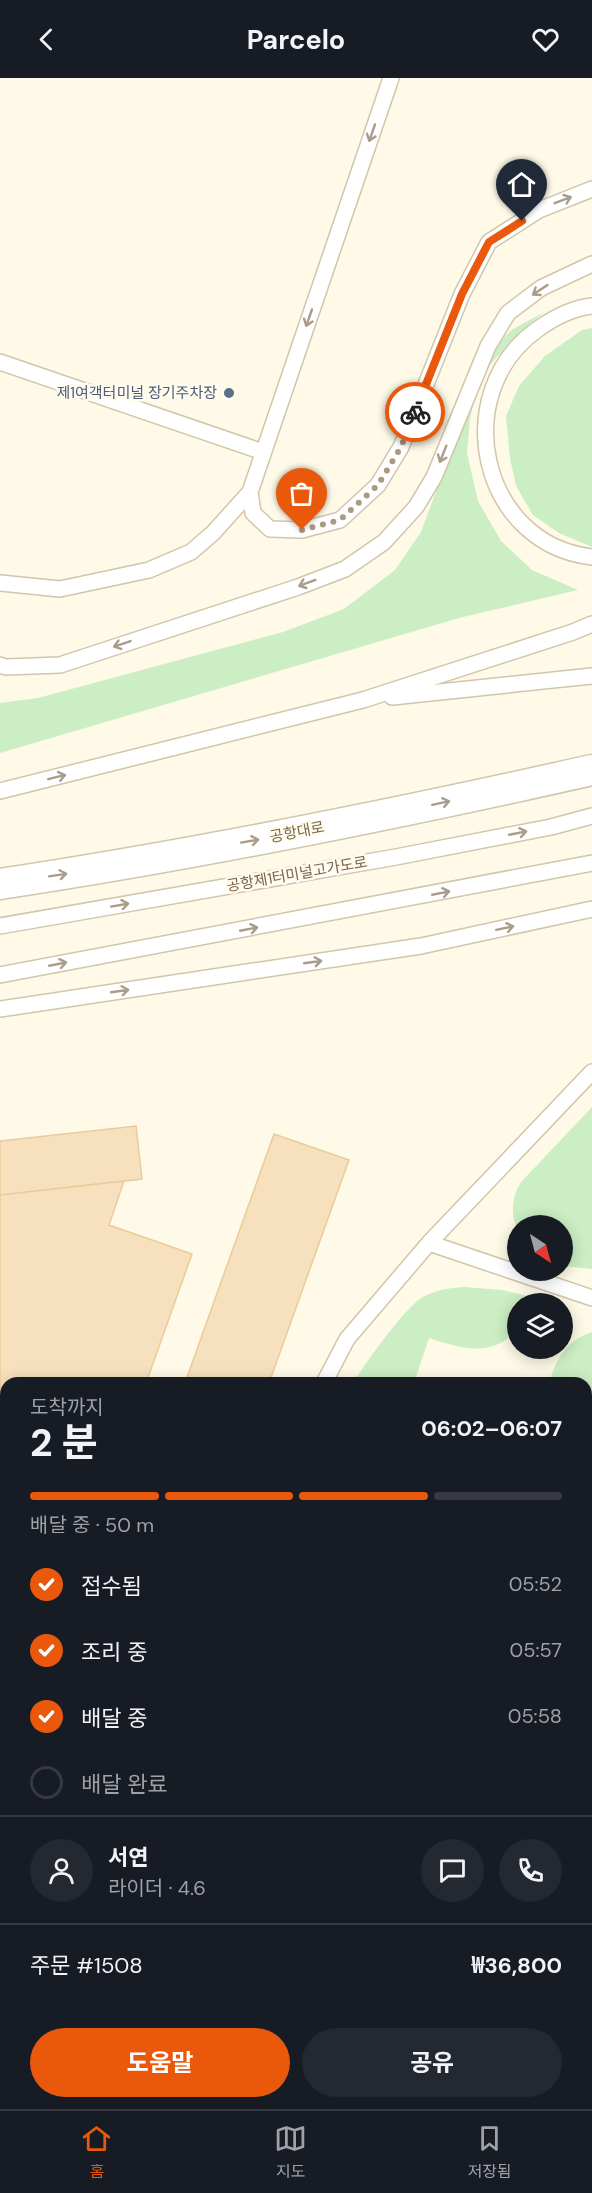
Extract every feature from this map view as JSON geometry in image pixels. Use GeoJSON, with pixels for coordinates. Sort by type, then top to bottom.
{"type":"FeatureCollection","features":[{"type":"Feature","properties":{"kind":"street","name":"공항대로"},"geometry":{"type":"LineString","coordinates":[[0,884],[290,834],[592,770]]}},
{"type":"Feature","properties":{"kind":"lane"},"geometry":{"type":"LineString","coordinates":[[0,584],[60,589],[149,570],[191,552],[213,533],[250,492],[391,78]]}},
{"type":"Feature","properties":{"kind":"lane"},"geometry":{"type":"LineString","coordinates":[[250,492],[253,513],[270,529],[302,530],[340,520],[360,504],[378,485],[401,447],[462,294],[489,242],[539,210],[592,189]]}},
{"type":"Feature","properties":{"kind":"lane"},"geometry":{"type":"LineString","coordinates":[[0,665],[6,667],[60,664],[298,587],[345,569],[384,542],[416,507],[434,477],[488,346],[508,313],[541,288],[592,264]]}},
{"type":"Feature","properties":{"kind":"lane"},"geometry":{"type":"LineString","coordinates":[[592,306],[571,310],[553,318],[518,345],[501,370],[490,397],[484,423],[487,458],[491,473],[501,494],[516,516],[537,537],[565,551],[592,557]]}},
{"type":"Feature","properties":{"kind":"lane"},"geometry":{"type":"LineString","coordinates":[[0,362],[263,452]]}},
{"type":"Feature","properties":{"kind":"lane"},"geometry":{"type":"LineString","coordinates":[[0,791],[363,700],[592,624]]}},
{"type":"Feature","properties":{"kind":"lane"},"geometry":{"type":"LineString","coordinates":[[363,700],[592,676]]}},
{"type":"Feature","properties":{"kind":"lane","name":"공항제1터미널고가도로"},"geometry":{"type":"LineString","coordinates":[[0,926],[396,857],[592,816]]}},
{"type":"Feature","properties":{"kind":"lane"},"geometry":{"type":"LineString","coordinates":[[0,975],[592,863]]}},
{"type":"Feature","properties":{"kind":"lane"},"geometry":{"type":"LineString","coordinates":[[0,1009],[421,946],[592,909]]}},
{"type":"Feature","properties":{"kind":"lane"},"geometry":{"type":"LineString","coordinates":[[327,1377],[347,1339],[429,1243],[592,1072]]}},
{"type":"Feature","properties":{"kind":"lane"},"geometry":{"type":"LineString","coordinates":[[429,1243],[592,1298]]}},
{"type":"Feature","properties":{"kind":"green space"},"geometry":{"type":"Polygon","coordinates":[[[544,312],[514,338],[488,367],[475,396],[470,418],[467,453],[478,501],[501,541],[532,570],[578,590],[459,618],[0,753],[0,703],[38,698],[283,632],[344,609],[395,570],[421,532],[488,351],[513,329],[544,312]]]}},
{"type":"Feature","properties":{"kind":"green space"},"geometry":{"type":"Polygon","coordinates":[[[592,328],[592,547],[559,533],[533,515],[516,486],[510,458],[506,416],[519,386],[545,356],[582,330],[592,328]]]}},
{"type":"Feature","properties":{"kind":"green space"},"geometry":{"type":"Polygon","coordinates":[[[592,1107],[592,1269],[573,1267],[573,1215],[514,1215],[514,1198],[522,1181],[592,1107]]]}},
{"type":"Feature","properties":{"kind":"green space"},"geometry":{"type":"Polygon","coordinates":[[[464,1287],[515,1293],[507,1293],[507,1339],[498,1344],[476,1348],[452,1345],[429,1338],[416,1377],[357,1377],[406,1312],[423,1297],[438,1291],[464,1287]]]}},
{"type":"Feature","properties":{"kind":"green space"},"geometry":{"type":"Polygon","coordinates":[[[592,1332],[592,1377],[551,1377],[558,1359],[573,1359],[573,1342],[592,1332]]]}},
{"type":"Feature","properties":{"kind":"building"},"geometry":{"type":"Polygon","coordinates":[[[136,1126],[142,1179],[0,1195],[0,1141],[136,1126]]]}},
{"type":"Feature","properties":{"kind":"building"},"geometry":{"type":"Polygon","coordinates":[[[274,1134],[349,1160],[271,1377],[187,1377],[274,1134]]]}},
{"type":"Feature","properties":{"kind":"building"},"geometry":{"type":"Polygon","coordinates":[[[124,1181],[109,1225],[192,1254],[148,1377],[0,1377],[0,1195],[124,1181]]]}},
{"type":"Feature","properties":{"kind":"way so far"},"geometry":{"type":"LineString","coordinates":[[302,530],[340,520],[360,504],[378,485],[401,447],[415,412]]}},
{"type":"Feature","properties":{"kind":"place","name":"제1여객터미널 장기주차장"},"geometry":{"type":"Point","coordinates":[229,393]}},
{"type":"Feature","properties":{"kind":"route"},"geometry":{"type":"LineString","coordinates":[[415,412],[462,294],[489,242],[522,221]]}}]}
